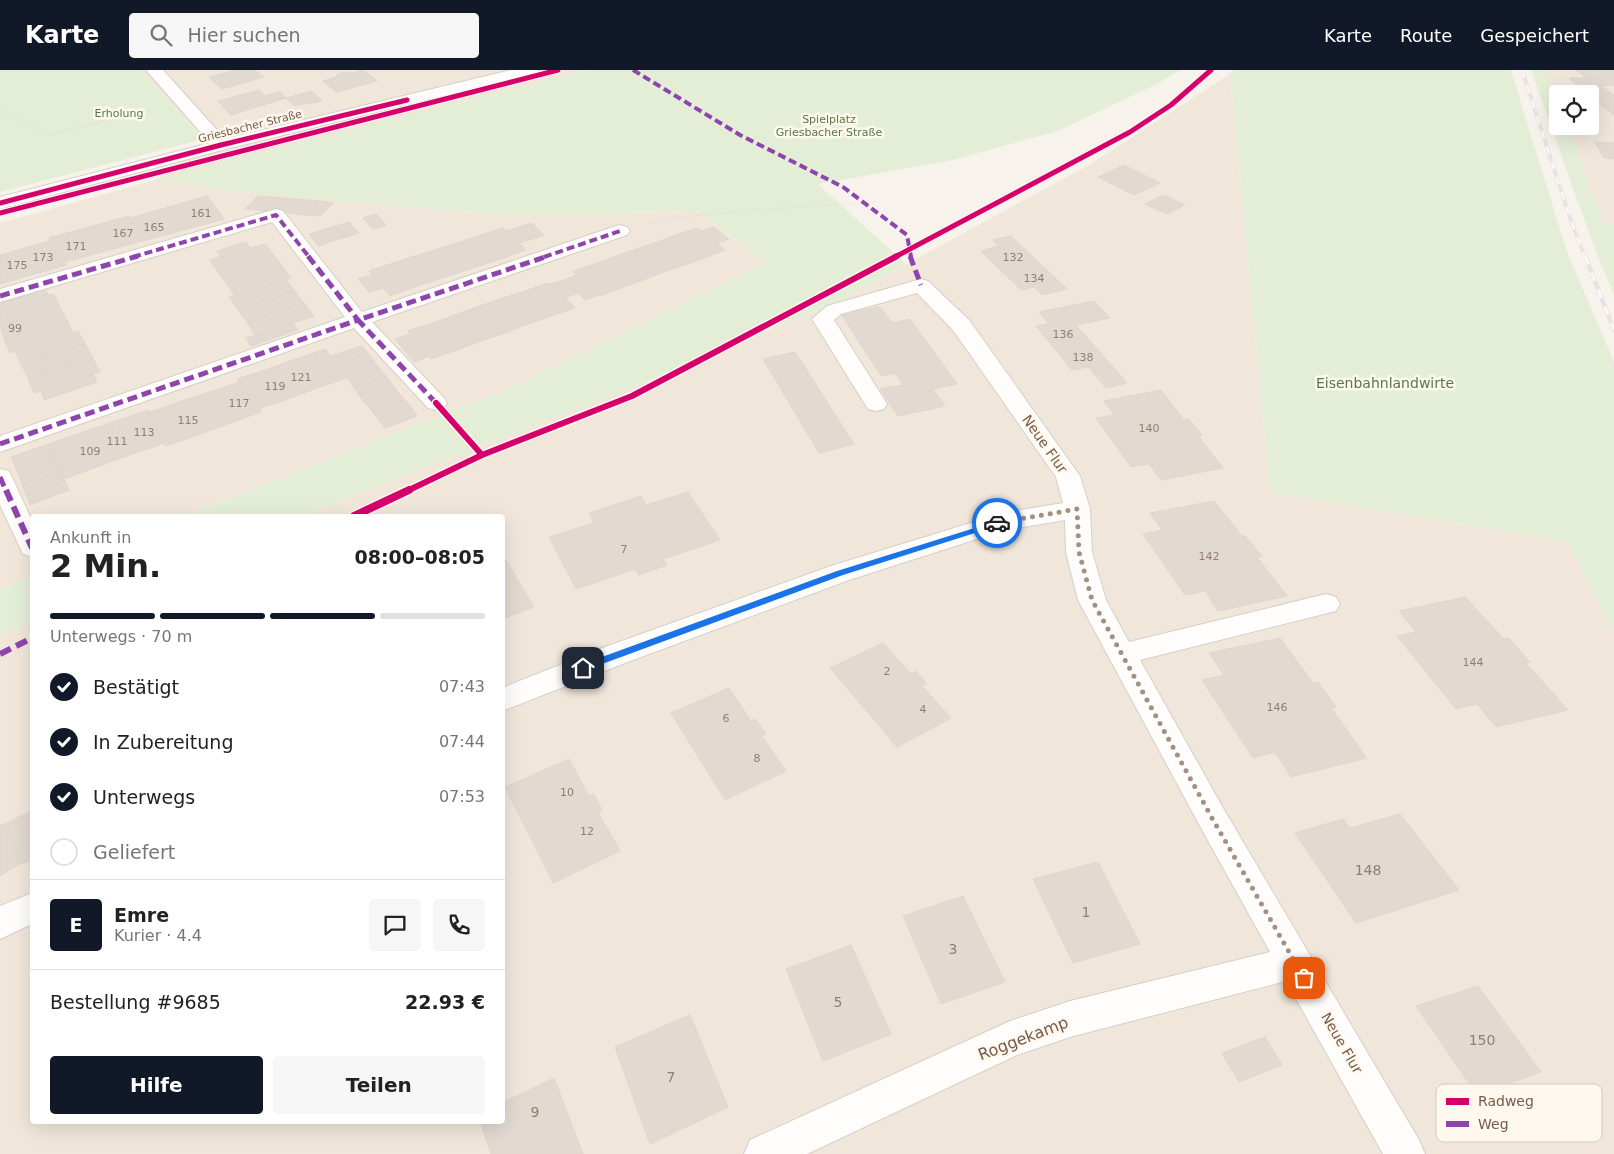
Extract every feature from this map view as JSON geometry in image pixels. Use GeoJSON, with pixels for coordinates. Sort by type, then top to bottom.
{"type":"FeatureCollection","features":[{"type":"Feature","properties":{"kind":"street"},"geometry":{"type":"LineString","coordinates":[[154,70],[221,145]]}},
{"type":"Feature","properties":{"kind":"street","name":"Griesbacher Straße"},"geometry":{"type":"LineString","coordinates":[[0,203],[221,145],[531,70]]}},
{"type":"Feature","properties":{"kind":"street"},"geometry":{"type":"LineString","coordinates":[[0,296],[276,215],[358,320],[436,402]]}},
{"type":"Feature","properties":{"kind":"street"},"geometry":{"type":"LineString","coordinates":[[0,444],[620,231]]}},
{"type":"Feature","properties":{"kind":"street","name":"Neue Flur"},"geometry":{"type":"LineString","coordinates":[[876,404],[823,319],[834,310],[921,285],[962,325],[1068,476],[1077,509],[1079,552],[1092,600],[1212,818],[1405,1154]]}},
{"type":"Feature","properties":{"kind":"street"},"geometry":{"type":"LineString","coordinates":[[0,477],[30,544]]}},
{"type":"Feature","properties":{"kind":"street"},"geometry":{"type":"LineString","coordinates":[[505,699],[615,655],[840,573],[1003,522],[1077,509]]}},
{"type":"Feature","properties":{"kind":"street"},"geometry":{"type":"LineString","coordinates":[[1122,654],[1326,604]]}},
{"type":"Feature","properties":{"kind":"street"},"geometry":{"type":"LineString","coordinates":[[0,923],[30,909]]}},
{"type":"Feature","properties":{"kind":"street","name":"Roggekamp"},"geometry":{"type":"LineString","coordinates":[[764,1154],[1010,1039],[1070,1019],[1295,962]]}},
{"type":"Feature","properties":{"kind":"path"},"geometry":{"type":"LineString","coordinates":[[0,111],[46,135],[183,101]]}},
{"type":"Feature","properties":{"kind":"path"},"geometry":{"type":"LineString","coordinates":[[620,231],[676,217],[808,206],[865,204]]}},
{"type":"Feature","properties":{"kind":"shaded area"},"geometry":{"type":"Polygon","coordinates":[[[140,70],[587,70],[161,179],[471,213],[562,215],[698,211],[766,263],[504,391],[189,514],[30,514],[30,577],[0,589],[0,223],[159,179],[204,139],[140,70]]]}},
{"type":"Feature","properties":{"kind":"shaded area"},"geometry":{"type":"Polygon","coordinates":[[[1544,70],[1614,70],[1614,224],[1603,223],[1572,135],[1599,135],[1599,85],[1552,85],[1544,70]]]}},
{"type":"Feature","properties":{"kind":"shaded area"},"geometry":{"type":"Polygon","coordinates":[[[1230,74],[1270,492],[1567,541],[1614,632],[1614,1154],[0,1154],[0,636],[30,623],[30,1124],[505,1124],[505,514],[306,514],[658,377],[835,303],[1089,165],[1230,74]]]}},
{"type":"Feature","properties":{"kind":"green space","name":"Erholung"},"geometry":{"type":"Polygon","coordinates":[[[0,70],[140,70],[204,139],[0,192],[0,70]]]}},
{"type":"Feature","properties":{"kind":"green space","name":"Spielplatz Griesbacher Straße"},"geometry":{"type":"Polygon","coordinates":[[[587,70],[1180,70],[1157,84],[1058,131],[949,161],[818,184],[906,264],[835,303],[658,377],[306,514],[189,514],[504,391],[766,263],[698,211],[562,215],[471,213],[239,192],[159,179],[587,70]]]}},
{"type":"Feature","properties":{"kind":"green space","name":"Eisenbahnlandwirte"},"geometry":{"type":"Polygon","coordinates":[[[1234,70],[1511,70],[1567,252],[1614,362],[1614,632],[1567,541],[1270,492],[1230,74],[1234,70]]]}},
{"type":"Feature","properties":{"kind":"green space"},"geometry":{"type":"Polygon","coordinates":[[[1531,70],[1544,70],[1552,85],[1549,85],[1549,121],[1531,70]]]}},
{"type":"Feature","properties":{"kind":"green space"},"geometry":{"type":"Polygon","coordinates":[[[1554,135],[1572,135],[1603,223],[1614,224],[1614,296],[1590,236],[1554,135]]]}},
{"type":"Feature","properties":{"kind":"green space"},"geometry":{"type":"Polygon","coordinates":[[[30,577],[30,623],[0,636],[0,589],[30,577]]]}},
{"type":"Feature","properties":{"kind":"building"},"geometry":{"type":"Polygon","coordinates":[[[235,70],[255,70],[264,77],[222,89],[209,77],[235,70]]]}},
{"type":"Feature","properties":{"kind":"building"},"geometry":{"type":"Polygon","coordinates":[[[364,70],[377,81],[336,92],[323,81],[344,72],[351,73],[364,70]]]}},
{"type":"Feature","properties":{"kind":"building"},"geometry":{"type":"Polygon","coordinates":[[[1576,70],[1614,70],[1614,85],[1601,86],[1614,95],[1614,115],[1599,104],[1599,85],[1578,85],[1569,78],[1586,78],[1576,70]]]}},
{"type":"Feature","properties":{"kind":"building"},"geometry":{"type":"Polygon","coordinates":[[[259,90],[265,96],[280,92],[286,98],[231,115],[218,101],[259,90]]]}},
{"type":"Feature","properties":{"kind":"building"},"geometry":{"type":"Polygon","coordinates":[[[312,91],[322,101],[294,106],[286,98],[312,91]]]}},
{"type":"Feature","properties":{"kind":"building"},"geometry":{"type":"Polygon","coordinates":[[[1595,142],[1614,143],[1614,159],[1604,158],[1595,142]]]}},
{"type":"Feature","properties":{"kind":"building"},"geometry":{"type":"Polygon","coordinates":[[[1124,165],[1160,183],[1134,195],[1098,177],[1124,165]]]}},
{"type":"Feature","properties":{"kind":"building"},"geometry":{"type":"Polygon","coordinates":[[[1163,195],[1185,205],[1167,214],[1145,204],[1163,195]]]}},
{"type":"Feature","properties":{"kind":"building"},"geometry":{"type":"Polygon","coordinates":[[[207,196],[224,219],[65,262],[66,265],[0,284],[0,255],[50,241],[49,238],[129,216],[131,218],[207,196]]]}},
{"type":"Feature","properties":{"kind":"building"},"geometry":{"type":"Polygon","coordinates":[[[258,196],[270,197],[257,210],[245,209],[258,196]]]}},
{"type":"Feature","properties":{"kind":"building"},"geometry":{"type":"Polygon","coordinates":[[[270,197],[283,198],[270,211],[257,210],[270,197]]]}},
{"type":"Feature","properties":{"kind":"building"},"geometry":{"type":"Polygon","coordinates":[[[283,198],[295,199],[282,212],[270,211],[283,198]]]}},
{"type":"Feature","properties":{"kind":"building"},"geometry":{"type":"Polygon","coordinates":[[[295,199],[307,200],[295,214],[282,212],[295,199]]]}},
{"type":"Feature","properties":{"kind":"building"},"geometry":{"type":"Polygon","coordinates":[[[307,200],[320,201],[308,215],[295,214],[307,200]]]}},
{"type":"Feature","properties":{"kind":"building"},"geometry":{"type":"Polygon","coordinates":[[[320,201],[333,203],[320,216],[308,215],[320,201]]]}},
{"type":"Feature","properties":{"kind":"building"},"geometry":{"type":"Polygon","coordinates":[[[376,214],[386,225],[373,229],[363,218],[376,214]]]}},
{"type":"Feature","properties":{"kind":"building"},"geometry":{"type":"Polygon","coordinates":[[[349,222],[359,233],[346,237],[336,226],[349,222]]]}},
{"type":"Feature","properties":{"kind":"building"},"geometry":{"type":"Polygon","coordinates":[[[532,223],[544,235],[532,239],[519,227],[532,223]]]}},
{"type":"Feature","properties":{"kind":"building"},"geometry":{"type":"Polygon","coordinates":[[[336,226],[346,237],[332,241],[322,230],[336,226]]]}},
{"type":"Feature","properties":{"kind":"building"},"geometry":{"type":"Polygon","coordinates":[[[519,227],[532,239],[519,243],[507,231],[519,227]]]}},
{"type":"Feature","properties":{"kind":"building"},"geometry":{"type":"Polygon","coordinates":[[[713,227],[729,239],[717,243],[702,231],[713,227]]]}},
{"type":"Feature","properties":{"kind":"building"},"geometry":{"type":"Polygon","coordinates":[[[503,228],[526,250],[504,258],[481,235],[503,228]]]}},
{"type":"Feature","properties":{"kind":"building"},"geometry":{"type":"Polygon","coordinates":[[[697,228],[725,250],[705,258],[676,235],[697,228]]]}},
{"type":"Feature","properties":{"kind":"building"},"geometry":{"type":"Polygon","coordinates":[[[322,230],[332,241],[319,246],[309,234],[322,230]]]}},
{"type":"Feature","properties":{"kind":"building"},"geometry":{"type":"Polygon","coordinates":[[[481,235],[504,258],[482,265],[460,242],[481,235]]]}},
{"type":"Feature","properties":{"kind":"building"},"geometry":{"type":"Polygon","coordinates":[[[676,235],[705,258],[684,265],[657,242],[676,235]]]}},
{"type":"Feature","properties":{"kind":"building"},"geometry":{"type":"Polygon","coordinates":[[[1011,236],[1067,289],[1042,295],[1034,287],[1021,290],[981,251],[999,246],[993,240],[1011,236]]]}},
{"type":"Feature","properties":{"kind":"building"},"geometry":{"type":"Polygon","coordinates":[[[246,242],[250,248],[221,257],[217,251],[246,242]]]}},
{"type":"Feature","properties":{"kind":"building"},"geometry":{"type":"Polygon","coordinates":[[[460,242],[482,265],[460,272],[438,249],[460,242]]]}},
{"type":"Feature","properties":{"kind":"building"},"geometry":{"type":"Polygon","coordinates":[[[657,242],[684,265],[664,272],[636,249],[657,242]]]}},
{"type":"Feature","properties":{"kind":"building"},"geometry":{"type":"Polygon","coordinates":[[[265,244],[274,255],[218,272],[210,260],[265,244]]]}},
{"type":"Feature","properties":{"kind":"building"},"geometry":{"type":"Polygon","coordinates":[[[438,249],[460,272],[437,280],[415,256],[438,249]]]}},
{"type":"Feature","properties":{"kind":"building"},"geometry":{"type":"Polygon","coordinates":[[[636,249],[664,272],[643,280],[616,256],[636,249]]]}},
{"type":"Feature","properties":{"kind":"building"},"geometry":{"type":"Polygon","coordinates":[[[274,255],[282,266],[227,284],[218,272],[274,255]]]}},
{"type":"Feature","properties":{"kind":"building"},"geometry":{"type":"Polygon","coordinates":[[[415,256],[437,280],[414,287],[393,263],[415,256]]]}},
{"type":"Feature","properties":{"kind":"building"},"geometry":{"type":"Polygon","coordinates":[[[616,256],[643,280],[621,288],[595,264],[616,256]]]}},
{"type":"Feature","properties":{"kind":"building"},"geometry":{"type":"Polygon","coordinates":[[[393,263],[414,287],[390,296],[369,271],[393,263]]]}},
{"type":"Feature","properties":{"kind":"building"},"geometry":{"type":"Polygon","coordinates":[[[595,264],[621,288],[599,296],[573,271],[595,264]]]}},
{"type":"Feature","properties":{"kind":"building"},"geometry":{"type":"Polygon","coordinates":[[[282,266],[291,278],[235,296],[227,284],[282,266]]]}},
{"type":"Feature","properties":{"kind":"building"},"geometry":{"type":"Polygon","coordinates":[[[372,275],[383,288],[369,292],[358,279],[372,275]]]}},
{"type":"Feature","properties":{"kind":"building"},"geometry":{"type":"Polygon","coordinates":[[[577,275],[598,295],[585,300],[564,280],[577,275]]]}},
{"type":"Feature","properties":{"kind":"building"},"geometry":{"type":"Polygon","coordinates":[[[286,279],[295,291],[238,310],[229,297],[286,279]]]}},
{"type":"Feature","properties":{"kind":"building"},"geometry":{"type":"Polygon","coordinates":[[[564,280],[578,293],[565,298],[550,284],[564,280]]]}},
{"type":"Feature","properties":{"kind":"building"},"geometry":{"type":"Polygon","coordinates":[[[548,283],[575,308],[551,316],[525,291],[548,283]]]}},
{"type":"Feature","properties":{"kind":"building"},"geometry":{"type":"Polygon","coordinates":[[[45,289],[49,296],[32,301],[29,294],[45,289]]]}},
{"type":"Feature","properties":{"kind":"building"},"geometry":{"type":"Polygon","coordinates":[[[295,291],[304,303],[247,322],[238,310],[295,291]]]}},
{"type":"Feature","properties":{"kind":"building"},"geometry":{"type":"Polygon","coordinates":[[[525,291],[551,316],[528,324],[503,298],[525,291]]]}},
{"type":"Feature","properties":{"kind":"building"},"geometry":{"type":"Polygon","coordinates":[[[29,294],[32,301],[0,311],[0,303],[29,294]]]}},
{"type":"Feature","properties":{"kind":"building"},"geometry":{"type":"Polygon","coordinates":[[[54,294],[60,307],[0,325],[0,311],[54,294]]]}},
{"type":"Feature","properties":{"kind":"building"},"geometry":{"type":"Polygon","coordinates":[[[503,298],[528,324],[505,333],[480,306],[503,298]]]}},
{"type":"Feature","properties":{"kind":"building"},"geometry":{"type":"Polygon","coordinates":[[[1094,301],[1110,318],[1076,325],[1127,383],[1106,388],[1088,367],[1072,370],[1036,326],[1049,324],[1039,312],[1094,301]]]}},
{"type":"Feature","properties":{"kind":"building"},"geometry":{"type":"Polygon","coordinates":[[[304,303],[314,316],[256,336],[247,322],[304,303]]]}},
{"type":"Feature","properties":{"kind":"building"},"geometry":{"type":"Polygon","coordinates":[[[480,306],[505,333],[481,341],[457,314],[480,306]]]}},
{"type":"Feature","properties":{"kind":"building"},"geometry":{"type":"Polygon","coordinates":[[[60,307],[67,320],[4,339],[0,325],[60,307]]]}},
{"type":"Feature","properties":{"kind":"building"},"geometry":{"type":"Polygon","coordinates":[[[880,307],[892,323],[910,319],[957,384],[933,389],[945,406],[898,416],[880,389],[903,385],[895,373],[881,376],[841,314],[880,307]]]}},
{"type":"Feature","properties":{"kind":"building"},"geometry":{"type":"Polygon","coordinates":[[[457,314],[481,341],[457,350],[433,323],[457,314]]]}},
{"type":"Feature","properties":{"kind":"building"},"geometry":{"type":"Polygon","coordinates":[[[67,320],[73,332],[10,353],[4,339],[67,320]]]}},
{"type":"Feature","properties":{"kind":"building"},"geometry":{"type":"Polygon","coordinates":[[[293,323],[298,330],[251,346],[246,338],[293,323]]]}},
{"type":"Feature","properties":{"kind":"building"},"geometry":{"type":"Polygon","coordinates":[[[433,323],[457,350],[431,359],[408,331],[433,323]]]}},
{"type":"Feature","properties":{"kind":"building"},"geometry":{"type":"Polygon","coordinates":[[[78,331],[85,344],[21,364],[15,351],[78,331]]]}},
{"type":"Feature","properties":{"kind":"building"},"geometry":{"type":"Polygon","coordinates":[[[410,334],[429,356],[414,362],[395,339],[410,334]]]}},
{"type":"Feature","properties":{"kind":"building"},"geometry":{"type":"Polygon","coordinates":[[[85,344],[92,357],[28,378],[21,364],[85,344]]]}},
{"type":"Feature","properties":{"kind":"building"},"geometry":{"type":"Polygon","coordinates":[[[362,346],[368,353],[336,364],[331,356],[362,346]]]}},
{"type":"Feature","properties":{"kind":"building"},"geometry":{"type":"Polygon","coordinates":[[[325,349],[347,378],[317,388],[296,359],[325,349]]]}},
{"type":"Feature","properties":{"kind":"building"},"geometry":{"type":"Polygon","coordinates":[[[795,352],[854,444],[819,453],[763,359],[795,352]]]}},
{"type":"Feature","properties":{"kind":"building"},"geometry":{"type":"Polygon","coordinates":[[[368,353],[374,361],[343,372],[336,364],[368,353]]]}},
{"type":"Feature","properties":{"kind":"building"},"geometry":{"type":"Polygon","coordinates":[[[92,357],[100,372],[34,393],[28,378],[92,357]]]}},
{"type":"Feature","properties":{"kind":"building"},"geometry":{"type":"Polygon","coordinates":[[[296,359],[317,388],[288,399],[268,369],[296,359]]]}},
{"type":"Feature","properties":{"kind":"building"},"geometry":{"type":"Polygon","coordinates":[[[374,361],[380,369],[349,380],[343,372],[374,361]]]}},
{"type":"Feature","properties":{"kind":"building"},"geometry":{"type":"Polygon","coordinates":[[[268,369],[288,399],[258,409],[237,379],[268,369]]]}},
{"type":"Feature","properties":{"kind":"building"},"geometry":{"type":"Polygon","coordinates":[[[380,369],[386,376],[354,388],[349,380],[380,369]]]}},
{"type":"Feature","properties":{"kind":"building"},"geometry":{"type":"Polygon","coordinates":[[[93,374],[97,382],[44,400],[41,391],[93,374]]]}},
{"type":"Feature","properties":{"kind":"building"},"geometry":{"type":"Polygon","coordinates":[[[386,376],[391,383],[359,395],[354,388],[386,376]]]}},
{"type":"Feature","properties":{"kind":"building"},"geometry":{"type":"Polygon","coordinates":[[[240,382],[261,412],[230,423],[210,392],[240,382]]]}},
{"type":"Feature","properties":{"kind":"building"},"geometry":{"type":"Polygon","coordinates":[[[391,383],[397,391],[365,403],[359,395],[391,383]]]}},
{"type":"Feature","properties":{"kind":"building"},"geometry":{"type":"Polygon","coordinates":[[[1161,390],[1184,420],[1189,419],[1202,435],[1198,436],[1223,468],[1161,480],[1149,464],[1131,467],[1096,418],[1114,415],[1104,401],[1161,390]]]}},
{"type":"Feature","properties":{"kind":"building"},"geometry":{"type":"Polygon","coordinates":[[[397,391],[404,399],[372,411],[365,403],[397,391]]]}},
{"type":"Feature","properties":{"kind":"building"},"geometry":{"type":"Polygon","coordinates":[[[210,392],[230,423],[198,435],[179,402],[210,392]]]}},
{"type":"Feature","properties":{"kind":"building"},"geometry":{"type":"Polygon","coordinates":[[[404,399],[411,407],[378,419],[372,411],[404,399]]]}},
{"type":"Feature","properties":{"kind":"building"},"geometry":{"type":"Polygon","coordinates":[[[179,402],[198,435],[166,446],[148,413],[179,402]]]}},
{"type":"Feature","properties":{"kind":"building"},"geometry":{"type":"Polygon","coordinates":[[[411,407],[417,416],[385,428],[378,419],[411,407]]]}},
{"type":"Feature","properties":{"kind":"building"},"geometry":{"type":"Polygon","coordinates":[[[148,410],[165,443],[132,454],[116,421],[148,410]]]}},
{"type":"Feature","properties":{"kind":"building"},"geometry":{"type":"Polygon","coordinates":[[[116,421],[132,454],[99,466],[83,432],[116,421]]]}},
{"type":"Feature","properties":{"kind":"building"},"geometry":{"type":"Polygon","coordinates":[[[83,432],[99,466],[64,479],[49,444],[83,432]]]}},
{"type":"Feature","properties":{"kind":"building"},"geometry":{"type":"Polygon","coordinates":[[[49,444],[52,453],[15,466],[11,457],[49,444]]]}},
{"type":"Feature","properties":{"kind":"building"},"geometry":{"type":"Polygon","coordinates":[[[52,453],[57,462],[19,476],[15,466],[52,453]]]}},
{"type":"Feature","properties":{"kind":"building"},"geometry":{"type":"Polygon","coordinates":[[[57,462],[61,471],[22,485],[19,476],[57,462]]]}},
{"type":"Feature","properties":{"kind":"building"},"geometry":{"type":"Polygon","coordinates":[[[61,471],[65,481],[26,495],[22,485],[61,471]]]}},
{"type":"Feature","properties":{"kind":"building"},"geometry":{"type":"Polygon","coordinates":[[[65,481],[69,490],[30,505],[26,495],[65,481]]]}},
{"type":"Feature","properties":{"kind":"building"},"geometry":{"type":"Polygon","coordinates":[[[688,492],[720,540],[663,559],[667,565],[639,575],[635,569],[576,589],[549,537],[594,523],[589,513],[641,496],[646,505],[688,492]]]}},
{"type":"Feature","properties":{"kind":"building"},"geometry":{"type":"Polygon","coordinates":[[[1214,501],[1242,536],[1245,536],[1262,556],[1257,557],[1287,596],[1218,611],[1205,591],[1185,595],[1143,534],[1162,530],[1150,513],[1214,501]]]}},
{"type":"Feature","properties":{"kind":"building"},"geometry":{"type":"Polygon","coordinates":[[[505,558],[534,607],[505,618],[505,558]]]}},
{"type":"Feature","properties":{"kind":"building"},"geometry":{"type":"Polygon","coordinates":[[[1465,597],[1504,639],[1509,638],[1530,662],[1526,663],[1568,710],[1496,727],[1477,704],[1456,709],[1397,636],[1416,632],[1399,611],[1465,597]]]}},
{"type":"Feature","properties":{"kind":"building"},"geometry":{"type":"Polygon","coordinates":[[[1280,638],[1313,683],[1318,682],[1336,707],[1331,708],[1367,758],[1291,777],[1275,752],[1253,758],[1202,680],[1224,675],[1209,653],[1280,638]]]}},
{"type":"Feature","properties":{"kind":"building"},"geometry":{"type":"Polygon","coordinates":[[[883,643],[911,674],[916,671],[927,684],[922,686],[951,718],[897,747],[830,668],[883,643]]]}},
{"type":"Feature","properties":{"kind":"building"},"geometry":{"type":"Polygon","coordinates":[[[729,688],[751,721],[755,719],[766,734],[762,736],[786,771],[725,800],[671,713],[729,688]]]}},
{"type":"Feature","properties":{"kind":"building"},"geometry":{"type":"Polygon","coordinates":[[[569,759],[589,796],[594,794],[602,810],[598,812],[620,851],[553,883],[505,787],[569,759]]]}},
{"type":"Feature","properties":{"kind":"building"},"geometry":{"type":"Polygon","coordinates":[[[30,812],[30,861],[19,864],[8,822],[30,812]]]}},
{"type":"Feature","properties":{"kind":"building"},"geometry":{"type":"Polygon","coordinates":[[[1400,814],[1459,890],[1356,923],[1295,833],[1343,819],[1350,828],[1400,814]]]}},
{"type":"Feature","properties":{"kind":"building"},"geometry":{"type":"Polygon","coordinates":[[[8,822],[19,864],[0,876],[0,826],[8,822]]]}},
{"type":"Feature","properties":{"kind":"building"},"geometry":{"type":"Polygon","coordinates":[[[1098,862],[1140,944],[1073,963],[1033,879],[1098,862]]]}},
{"type":"Feature","properties":{"kind":"building"},"geometry":{"type":"Polygon","coordinates":[[[963,896],[1005,982],[941,1004],[903,916],[963,896]]]}},
{"type":"Feature","properties":{"kind":"building"},"geometry":{"type":"Polygon","coordinates":[[[851,945],[891,1034],[823,1061],[786,969],[851,945]]]}},
{"type":"Feature","properties":{"kind":"building"},"geometry":{"type":"Polygon","coordinates":[[[1478,986],[1541,1072],[1508,1084],[1469,1084],[1416,1006],[1478,986]]]}},
{"type":"Feature","properties":{"kind":"building"},"geometry":{"type":"Polygon","coordinates":[[[690,1015],[728,1107],[650,1144],[615,1047],[690,1015]]]}},
{"type":"Feature","properties":{"kind":"building"},"geometry":{"type":"Polygon","coordinates":[[[1265,1037],[1282,1065],[1239,1082],[1222,1053],[1265,1037]]]}},
{"type":"Feature","properties":{"kind":"building"},"geometry":{"type":"Polygon","coordinates":[[[554,1078],[583,1154],[491,1154],[481,1124],[505,1124],[505,1102],[554,1078]]]}},
{"type":"Feature","properties":{"kind":"railway"},"geometry":{"type":"LineString","coordinates":[[1522,70],[1571,221],[1585,257]]}},
{"type":"Feature","properties":{"kind":"railway"},"geometry":{"type":"LineString","coordinates":[[1585,256],[1614,330]]}},
{"type":"Feature","properties":{"kind":"marked path"},"geometry":{"type":"LineString","coordinates":[[633,70],[740,135],[843,187],[907,235],[908,250],[921,285]]}},
{"type":"Feature","properties":{"kind":"marked path"},"geometry":{"type":"LineString","coordinates":[[0,296],[276,215],[358,320],[0,444]]}},
{"type":"Feature","properties":{"kind":"marked path"},"geometry":{"type":"LineString","coordinates":[[436,403],[358,320],[620,231]]}},
{"type":"Feature","properties":{"kind":"marked path"},"geometry":{"type":"LineString","coordinates":[[0,477],[30,544]]}},
{"type":"Feature","properties":{"kind":"marked path"},"geometry":{"type":"LineString","coordinates":[[0,654],[30,639]]}},
{"type":"Feature","properties":{"kind":"cycle path"},"geometry":{"type":"LineString","coordinates":[[0,213],[558,70]]}},
{"type":"Feature","properties":{"kind":"cycle path"},"geometry":{"type":"LineString","coordinates":[[358,514],[482,455],[632,396],[1130,132],[1171,105],[1211,70]]}},
{"type":"Feature","properties":{"kind":"cycle path"},"geometry":{"type":"LineString","coordinates":[[0,203],[221,145],[407,100]]}},
{"type":"Feature","properties":{"kind":"cycle path"},"geometry":{"type":"LineString","coordinates":[[436,403],[482,455]]}},
{"type":"Feature","properties":{"kind":"way so far"},"geometry":{"type":"LineString","coordinates":[[997,523],[1077,509],[1079,552],[1092,600],[1212,818],[1304,978]]}},
{"type":"Feature","properties":{"kind":"route"},"geometry":{"type":"LineString","coordinates":[[583,668],[840,573],[997,523]]}}]}
